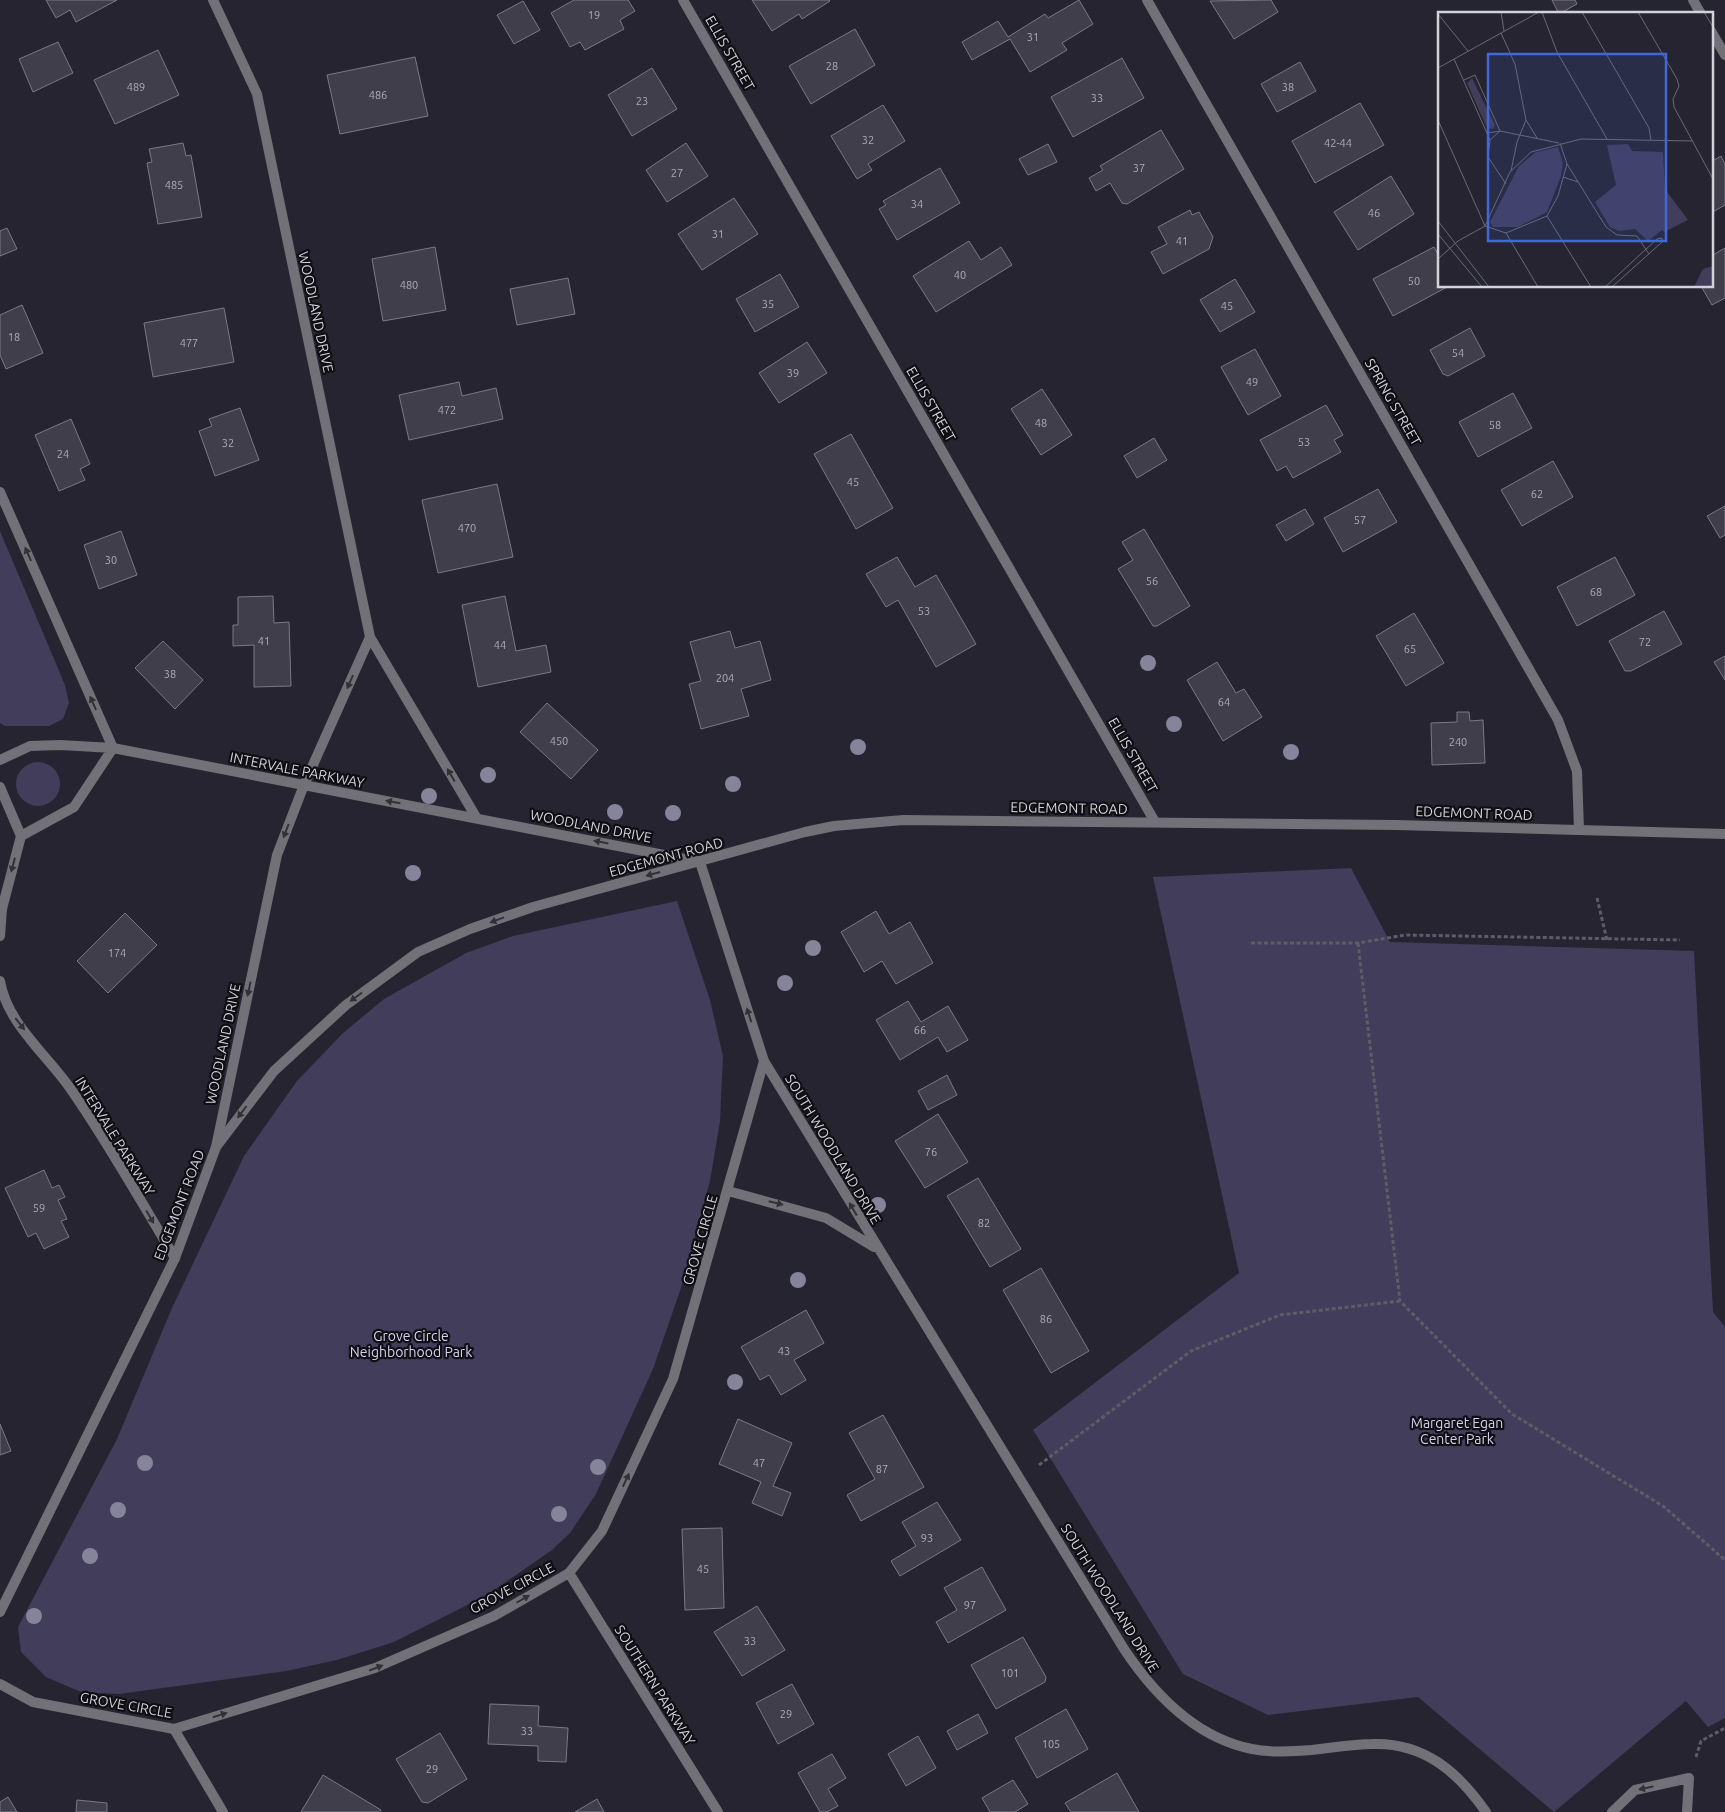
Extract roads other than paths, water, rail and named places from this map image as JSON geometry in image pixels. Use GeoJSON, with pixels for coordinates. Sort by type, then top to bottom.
{"type":"FeatureCollection","features":[{"type":"Feature","properties":{"kind":"street","name":"WOODLAND DRIVE"},"geometry":{"type":"LineString","coordinates":[[213,0],[257,94],[370,637],[476,817],[700,862]]}},
{"type":"Feature","properties":{"kind":"street","name":"ELLIS STREET"},"geometry":{"type":"LineString","coordinates":[[683,0],[1155,822]]}},
{"type":"Feature","properties":{"kind":"street","name":"SPRING STREET"},"geometry":{"type":"LineString","coordinates":[[1147,0],[1558,720],[1577,771],[1579,830]]}},
{"type":"Feature","properties":{"kind":"street"},"geometry":{"type":"LineString","coordinates":[[1693,0],[1700,12]]}},
{"type":"Feature","properties":{"kind":"street"},"geometry":{"type":"LineString","coordinates":[[1712,33],[1725,55]]}},
{"type":"Feature","properties":{"kind":"street"},"geometry":{"type":"LineString","coordinates":[[0,492],[113,748],[74,807],[21,836]]}},
{"type":"Feature","properties":{"kind":"street","name":"WOODLAND DRIVE"},"geometry":{"type":"LineString","coordinates":[[216,1147],[277,855],[304,786],[370,637]]}},
{"type":"Feature","properties":{"kind":"street","name":"INTERVALE PARKWAY"},"geometry":{"type":"LineString","coordinates":[[0,760],[30,746],[60,745],[113,748],[304,786],[476,817]]}},
{"type":"Feature","properties":{"kind":"street"},"geometry":{"type":"LineString","coordinates":[[0,787],[21,836],[2,909],[0,936]]}},
{"type":"Feature","properties":{"kind":"street","name":"EDGEMONT ROAD"},"geometry":{"type":"LineString","coordinates":[[0,1612],[175,1258],[216,1147],[274,1070],[346,1005],[418,952],[470,929],[533,907],[805,832],[864,823],[903,820],[1396,824],[1725,834]]}},
{"type":"Feature","properties":{"kind":"street"},"geometry":{"type":"LineString","coordinates":[[700,862],[764,1061]]}},
{"type":"Feature","properties":{"kind":"street","name":"INTERVALE PARKWAY"},"geometry":{"type":"LineString","coordinates":[[0,981],[2,996],[10,1011],[70,1088],[175,1258]]}},
{"type":"Feature","properties":{"kind":"street","name":"GROVE CIRCLE"},"geometry":{"type":"LineString","coordinates":[[0,1684],[33,1702],[174,1729],[375,1668],[494,1616],[569,1573],[602,1531],[673,1379],[764,1061]]}},
{"type":"Feature","properties":{"kind":"street","name":"SOUTH WOODLAND DRIVE"},"geometry":{"type":"LineString","coordinates":[[764,1061],[1020,1480],[1140,1673],[1157,1694],[1174,1709],[1212,1734],[1251,1749],[1302,1751],[1372,1744],[1407,1746],[1438,1761],[1454,1773],[1468,1787],[1486,1812]]}},
{"type":"Feature","properties":{"kind":"street","name":"SOUTH WOODLAND DRIVE"},"geometry":{"type":"LineString","coordinates":[[728,1191],[826,1218],[865,1240],[878,1250]]}},
{"type":"Feature","properties":{"kind":"street","name":"SOUTHERN PARKWAY"},"geometry":{"type":"LineString","coordinates":[[569,1573],[718,1812]]}},
{"type":"Feature","properties":{"kind":"street"},"geometry":{"type":"LineString","coordinates":[[174,1729],[223,1812]]}},
{"type":"Feature","properties":{"kind":"street"},"geometry":{"type":"LineString","coordinates":[[1612,1812],[1635,1790],[1689,1778],[1687,1812]]}},
{"type":"Feature","properties":{"kind":"park label","name":"Grove Circle Neighborhood Park"},"geometry":{"type":"Point","coordinates":[411,1344]}},
{"type":"Feature","properties":{"kind":"park label","name":"Margaret Egan Center Park"},"geometry":{"type":"Point","coordinates":[1457,1432]}}]}
